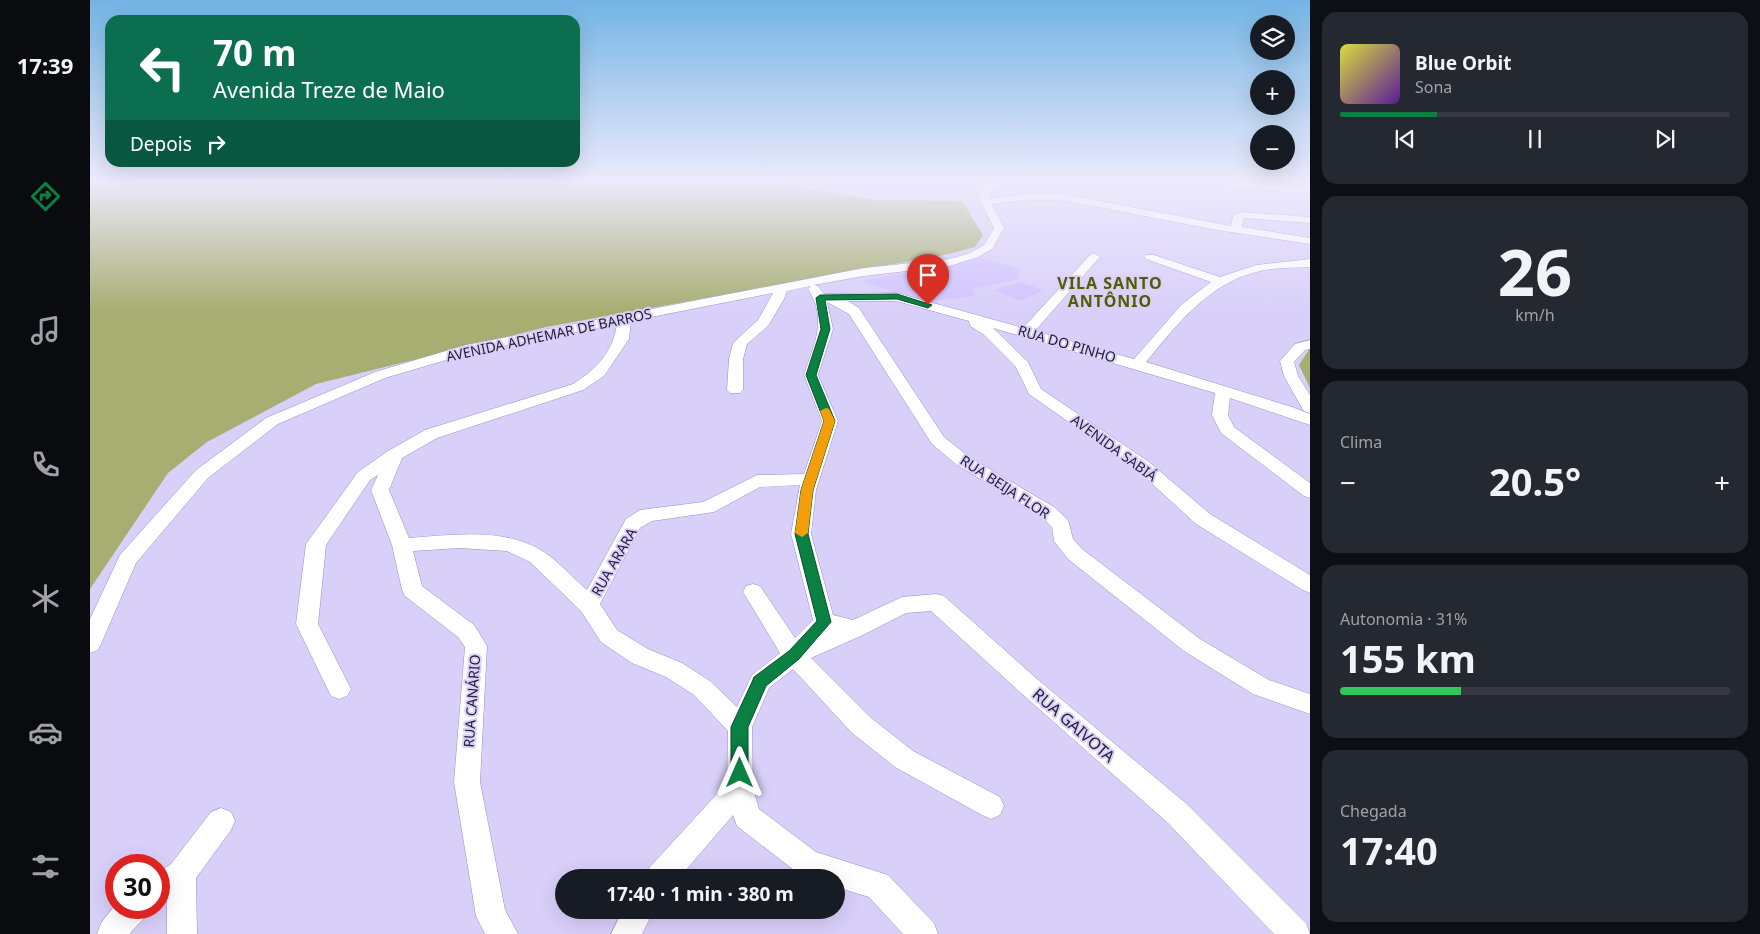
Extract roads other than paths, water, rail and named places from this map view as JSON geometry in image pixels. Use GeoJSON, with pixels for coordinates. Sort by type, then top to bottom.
{"type":"FeatureCollection","features":[{"type":"Feature","properties":{"kind":"street","name":"AVENIDA ADHEMAR DE BARROS"},"geometry":{"type":"LineString","coordinates":[[90,644],[127,560],[202,474],[272,421],[380,375],[471,348],[864,272],[950,262],[974,255],[988,247],[999,228],[997,225]]}},
{"type":"Feature","properties":{"kind":"street"},"geometry":{"type":"LineString","coordinates":[[1207,225],[1310,241]]}},
{"type":"Feature","properties":{"kind":"street"},"geometry":{"type":"LineString","coordinates":[[1236,225],[1236,230]]}},
{"type":"Feature","properties":{"kind":"street"},"geometry":{"type":"LineString","coordinates":[[1249,225],[1254,228],[1310,236]]}},
{"type":"Feature","properties":{"kind":"street"},"geometry":{"type":"LineString","coordinates":[[1281,225],[1310,229]]}},
{"type":"Feature","properties":{"kind":"street"},"geometry":{"type":"LineString","coordinates":[[1026,333],[1094,256]]}},
{"type":"Feature","properties":{"kind":"street"},"geometry":{"type":"LineString","coordinates":[[1150,257],[1221,282]]}},
{"type":"Feature","properties":{"kind":"street"},"geometry":{"type":"LineString","coordinates":[[1137,364],[1182,310],[1210,286],[1250,270],[1310,263]]}},
{"type":"Feature","properties":{"kind":"street"},"geometry":{"type":"LineString","coordinates":[[809,283],[826,298],[826,329],[811,375],[830,421],[807,490],[802,534],[824,622]]}},
{"type":"Feature","properties":{"kind":"street"},"geometry":{"type":"LineString","coordinates":[[735,390],[736,359],[740,343],[763,323],[778,299],[781,288]]}},
{"type":"Feature","properties":{"kind":"street","name":"RUA DO PINHO"},"geometry":{"type":"LineString","coordinates":[[826,298],[897,297],[1137,364],[1286,410],[1310,420]]}},
{"type":"Feature","properties":{"kind":"street","name":"RUA BEIJA FLOR"},"geometry":{"type":"LineString","coordinates":[[826,298],[854,310],[938,440],[963,461],[1047,512],[1060,525],[1064,541],[1075,554],[1192,645],[1261,687],[1310,704]]}},
{"type":"Feature","properties":{"kind":"street","name":"AVENIDA SABIÁ"},"geometry":{"type":"LineString","coordinates":[[959,314],[988,331],[1023,366],[1034,390],[1097,436],[1143,466],[1203,520],[1310,585]]}},
{"type":"Feature","properties":{"kind":"street"},"geometry":{"type":"LineString","coordinates":[[339,689],[306,624],[316,544],[364,476],[394,454],[431,434],[578,387],[599,373],[622,339],[624,319]]}},
{"type":"Feature","properties":{"kind":"street"},"geometry":{"type":"LineString","coordinates":[[1310,344],[1300,347],[1286,361],[1291,376],[1310,408]]}},
{"type":"Feature","properties":{"kind":"street"},"geometry":{"type":"LineString","coordinates":[[1223,391],[1220,415],[1227,430],[1310,492]]}},
{"type":"Feature","properties":{"kind":"street","name":"RUA CANÁRIO"},"geometry":{"type":"LineString","coordinates":[[394,454],[380,490],[402,545],[412,590],[466,631],[476,646],[467,782],[491,916],[503,934]]}},
{"type":"Feature","properties":{"kind":"street","name":"RUA ARARA"},"geometry":{"type":"LineString","coordinates":[[589,604],[633,524],[647,515],[707,508],[757,481],[811,479]]}},
{"type":"Feature","properties":{"kind":"street"},"geometry":{"type":"LineString","coordinates":[[402,545],[459,541],[510,544],[537,557],[589,604],[608,636],[640,656],[674,670],[702,688],[740,727]]}},
{"type":"Feature","properties":{"kind":"street"},"geometry":{"type":"LineString","coordinates":[[752,592],[794,655],[862,725],[904,759],[990,806]]}},
{"type":"Feature","properties":{"kind":"street","name":"RUA GAIVOTA"},"geometry":{"type":"LineString","coordinates":[[794,655],[855,629],[902,605],[936,602],[1029,686],[1178,814],[1295,934]]}},
{"type":"Feature","properties":{"kind":"street"},"geometry":{"type":"LineString","coordinates":[[824,622],[855,629]]}},
{"type":"Feature","properties":{"kind":"street"},"geometry":{"type":"LineString","coordinates":[[824,622],[794,655],[760,682],[740,727],[740,788],[747,817],[810,864],[878,885],[923,934]]}},
{"type":"Feature","properties":{"kind":"street"},"geometry":{"type":"LineString","coordinates":[[668,869],[740,788]]}},
{"type":"Feature","properties":{"kind":"street"},"geometry":{"type":"LineString","coordinates":[[182,934],[170,882],[221,821]]}},
{"type":"Feature","properties":{"kind":"street"},"geometry":{"type":"LineString","coordinates":[[112,934],[122,919]]}},
{"type":"Feature","properties":{"kind":"street"},"geometry":{"type":"LineString","coordinates":[[626,934],[634,919]]}},
{"type":"Feature","properties":{"kind":"district","name":"VILA SANTO ANTÔNIO"},"geometry":{"type":"Point","coordinates":[1110,292]}}]}
